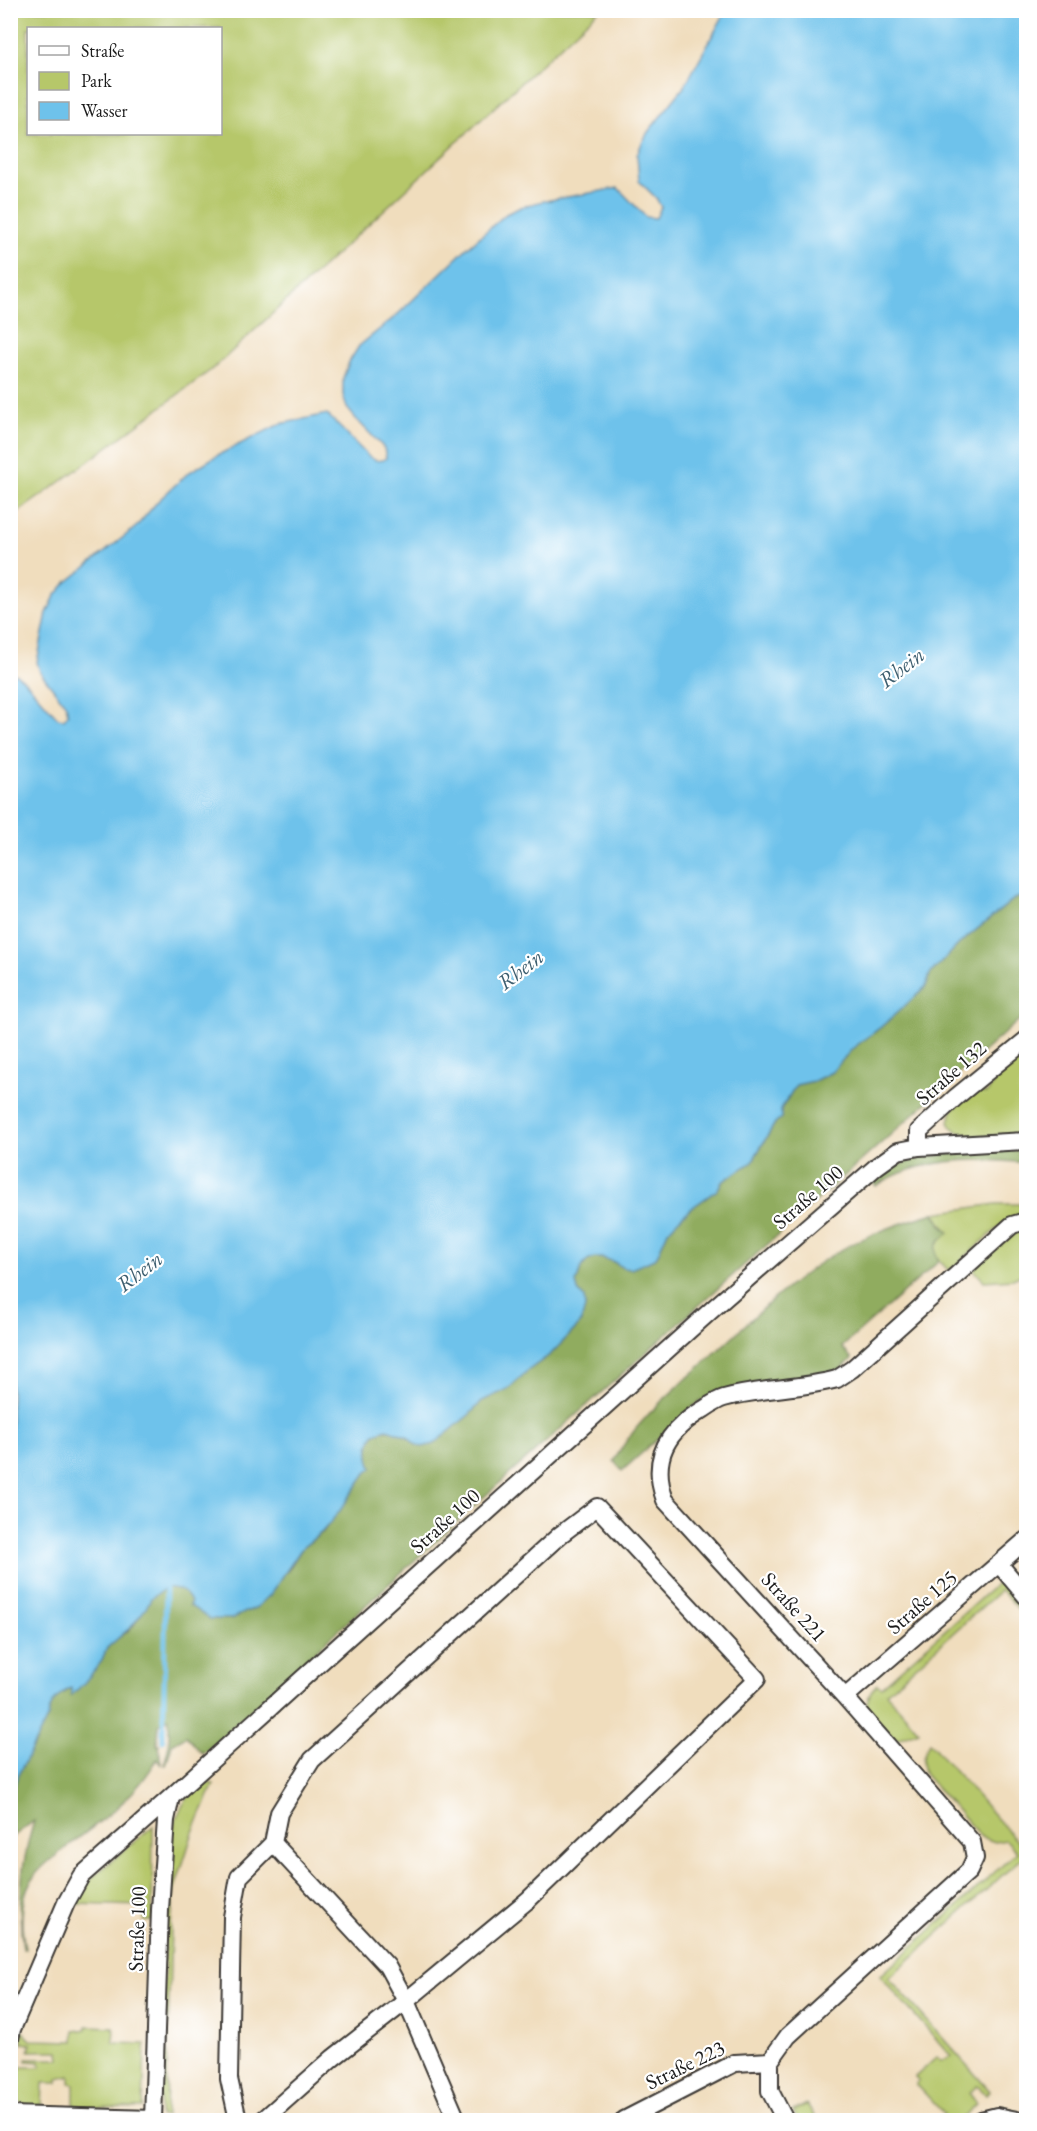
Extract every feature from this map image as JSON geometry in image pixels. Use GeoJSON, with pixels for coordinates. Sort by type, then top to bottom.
{"type":"FeatureCollection","features":[{"type":"Feature","properties":{"kind":"street","name":"Straße 132"},"geometry":{"type":"LineString","coordinates":[[919,1147],[919,1131],[956,1097],[1026,1040]]}},
{"type":"Feature","properties":{"kind":"street","name":"Straße 100"},"geometry":{"type":"LineString","coordinates":[[153,2120],[160,1910],[166,1820],[171,1797],[716,1307],[878,1166],[898,1151],[919,1147],[1026,1141]]}},
{"type":"Feature","properties":{"kind":"street","name":"Straße 221"},"geometry":{"type":"LineString","coordinates":[[770,2061],[788,2036],[969,1871],[975,1858],[972,1842],[845,1697],[665,1500],[659,1483],[659,1465],[663,1450],[673,1435],[694,1414],[721,1399],[837,1379],[852,1369],[1012,1225],[1026,1221]]}},
{"type":"Feature","properties":{"kind":"street"},"geometry":{"type":"LineString","coordinates":[[238,2121],[229,2079],[232,1917],[239,1877],[273,1843],[279,1813],[312,1760],[560,1535],[597,1507],[757,1679],[528,1900],[333,2058],[263,2121]]}},
{"type":"Feature","properties":{"kind":"street","name":"Straße 125"},"geometry":{"type":"LineString","coordinates":[[845,1697],[1026,1540]]}},
{"type":"Feature","properties":{"kind":"street"},"geometry":{"type":"LineString","coordinates":[[999,1564],[1026,1596]]}},
{"type":"Feature","properties":{"kind":"street"},"geometry":{"type":"LineString","coordinates":[[10,2039],[36,1971],[66,1903],[81,1876],[171,1797]]}},
{"type":"Feature","properties":{"kind":"street"},"geometry":{"type":"LineString","coordinates":[[273,1843],[387,1966],[406,2001],[457,2121]]}},
{"type":"Feature","properties":{"kind":"street"},"geometry":{"type":"LineString","coordinates":[[770,2061],[770,2091],[785,2121]]}},
{"type":"Feature","properties":{"kind":"street","name":"Straße 223"},"geometry":{"type":"LineString","coordinates":[[627,2120],[735,2063],[770,2061]]}},
{"type":"Feature","properties":{"kind":"street"},"geometry":{"type":"LineString","coordinates":[[10,2115],[153,2120]]}},
{"type":"Feature","properties":{"kind":"street"},"geometry":{"type":"LineString","coordinates":[[981,2121],[997,2116],[1017,2121]]}},
{"type":"Feature","properties":{"kind":"green space"},"geometry":{"type":"Polygon","coordinates":[[[11,10],[598,10],[215,367],[11,517],[11,10]]]}},
{"type":"Feature","properties":{"kind":"green space"},"geometry":{"type":"Polygon","coordinates":[[[1026,895],[1026,1014],[484,1497],[203,1754],[186,1736],[172,1744],[166,1765],[164,1765],[169,1745],[169,1718],[159,1725],[157,1745],[159,1745],[161,1765],[157,1759],[129,1796],[48,1862],[31,1881],[24,1897],[22,1923],[25,1949],[23,1949],[20,1917],[21,1884],[34,1821],[11,1838],[11,1799],[17,1777],[56,1699],[63,1692],[72,1688],[71,1695],[93,1672],[108,1647],[133,1626],[154,1594],[166,1588],[177,1589],[183,1591],[188,1597],[191,1602],[189,1605],[287,1572],[302,1548],[323,1532],[372,1468],[369,1450],[375,1433],[386,1430],[397,1431],[415,1444],[442,1437],[482,1401],[510,1388],[526,1372],[551,1354],[580,1324],[585,1308],[584,1298],[578,1291],[576,1283],[581,1268],[587,1261],[603,1258],[623,1268],[650,1261],[657,1256],[668,1231],[675,1223],[717,1190],[722,1182],[752,1162],[775,1123],[781,1118],[781,1109],[796,1085],[814,1081],[832,1072],[853,1048],[881,1027],[926,986],[930,974],[959,944],[1014,899],[1026,895]]]}},
{"type":"Feature","properties":{"kind":"green space"},"geometry":{"type":"Polygon","coordinates":[[[1026,1057],[1026,1133],[983,1136],[962,1133],[954,1129],[949,1122],[952,1110],[972,1092],[987,1093],[999,1074],[1026,1057]]]}},
{"type":"Feature","properties":{"kind":"green space"},"geometry":{"type":"Polygon","coordinates":[[[1026,1150],[1026,1163],[988,1160],[949,1162],[911,1169],[876,1186],[872,1181],[887,1170],[925,1157],[966,1152],[1026,1150]]]}},
{"type":"Feature","properties":{"kind":"green space"},"geometry":{"type":"Polygon","coordinates":[[[996,1204],[1026,1204],[1026,1210],[1007,1220],[949,1271],[936,1255],[935,1247],[949,1233],[934,1213],[996,1204]]]}},
{"type":"Feature","properties":{"kind":"green space"},"geometry":{"type":"Polygon","coordinates":[[[934,1213],[949,1233],[937,1245],[936,1252],[939,1261],[842,1347],[852,1359],[841,1369],[830,1374],[721,1391],[700,1401],[622,1471],[614,1461],[632,1433],[666,1397],[787,1288],[844,1248],[888,1228],[934,1213]]]}},
{"type":"Feature","properties":{"kind":"green space"},"geometry":{"type":"Polygon","coordinates":[[[1026,1226],[1026,1273],[1013,1279],[984,1281],[973,1269],[1015,1231],[1026,1226]]]}},
{"type":"Feature","properties":{"kind":"green space"},"geometry":{"type":"Polygon","coordinates":[[[1001,1580],[1026,1608],[1026,1618],[1001,1590],[886,1693],[919,1731],[895,1740],[865,1708],[871,1691],[877,1684],[881,1687],[1001,1580]]]}},
{"type":"Feature","properties":{"kind":"green space"},"geometry":{"type":"Polygon","coordinates":[[[929,1742],[1026,1851],[1026,1854],[889,1978],[990,2091],[986,2094],[977,2086],[969,2093],[977,2103],[959,2120],[938,2120],[944,2114],[916,2084],[919,2081],[915,2077],[937,2057],[941,2061],[951,2056],[880,1976],[1017,1852],[1006,1840],[995,1842],[981,1837],[926,1776],[923,1763],[929,1742]]]}},
{"type":"Feature","properties":{"kind":"green space"},"geometry":{"type":"Polygon","coordinates":[[[214,1784],[193,1832],[174,1891],[166,2116],[160,2116],[168,1844],[173,1826],[187,1798],[201,1786],[214,1784]]]}},
{"type":"Feature","properties":{"kind":"green space"},"geometry":{"type":"Polygon","coordinates":[[[153,1826],[152,1921],[144,1921],[144,1906],[73,1904],[88,1881],[153,1826]]]}},
{"type":"Feature","properties":{"kind":"green space"},"geometry":{"type":"Polygon","coordinates":[[[87,2026],[114,2027],[113,2043],[145,2044],[143,2108],[74,2107],[74,2084],[70,2083],[70,2076],[58,2079],[58,2083],[43,2083],[42,2107],[28,2106],[18,2100],[19,2067],[41,2067],[40,2062],[27,2061],[27,2059],[60,2059],[59,2051],[29,2051],[31,2044],[22,2043],[22,2031],[31,2040],[74,2041],[74,2031],[87,2029],[87,2026]]]}},
{"type":"Feature","properties":{"kind":"green space"},"geometry":{"type":"Polygon","coordinates":[[[807,2104],[817,2120],[798,2120],[793,2111],[807,2104]]]}},
{"type":"Feature","properties":{"kind":"water","name":"Rhein"},"geometry":{"type":"Polygon","coordinates":[[[726,11],[1026,11],[1026,895],[1014,899],[959,944],[930,974],[926,986],[881,1027],[853,1048],[832,1072],[814,1081],[796,1085],[781,1109],[781,1118],[775,1123],[752,1162],[722,1182],[717,1190],[675,1223],[668,1231],[657,1256],[631,1269],[623,1268],[603,1258],[587,1261],[581,1268],[576,1283],[578,1291],[584,1298],[585,1308],[580,1324],[551,1354],[526,1372],[510,1388],[482,1401],[434,1444],[422,1447],[407,1436],[387,1429],[375,1433],[369,1450],[372,1468],[322,1532],[302,1548],[270,1595],[257,1607],[231,1619],[210,1619],[189,1605],[191,1602],[189,1598],[178,1589],[166,1588],[151,1598],[132,1626],[107,1648],[101,1662],[85,1682],[71,1696],[71,1688],[53,1704],[17,1777],[11,1800],[11,675],[16,674],[26,682],[58,718],[64,719],[68,714],[66,705],[40,672],[37,662],[47,613],[55,596],[66,583],[136,527],[158,501],[188,473],[216,456],[280,424],[327,414],[368,456],[379,461],[386,458],[384,448],[347,408],[343,395],[343,378],[349,362],[359,346],[397,315],[506,214],[539,202],[618,188],[646,217],[656,218],[661,207],[656,198],[639,181],[637,155],[648,132],[684,87],[726,11]]]}},
{"type":"Feature","properties":{"kind":"waterway"},"geometry":{"type":"LineString","coordinates":[[163,1741],[166,1588]]}}]}
